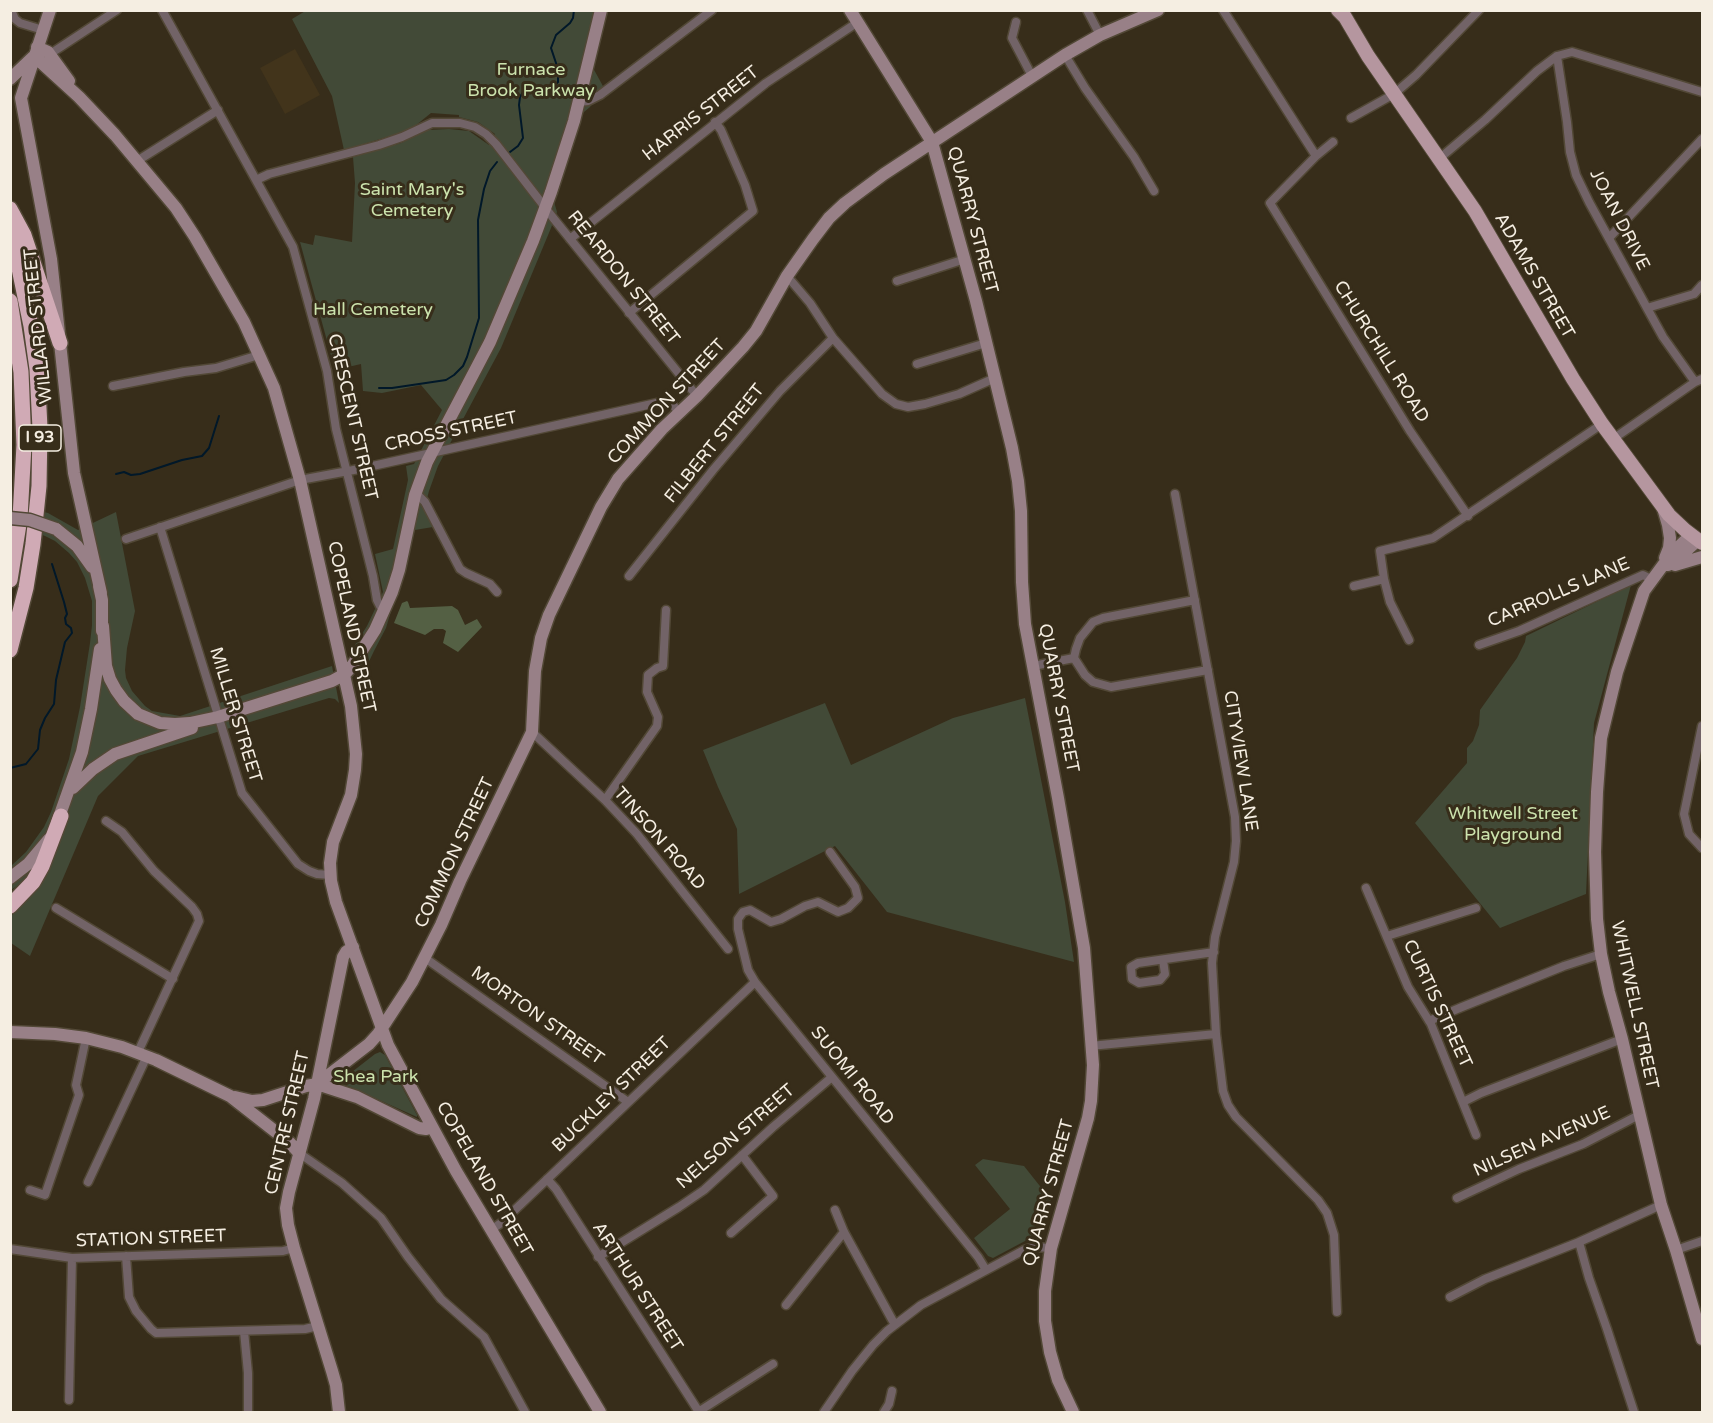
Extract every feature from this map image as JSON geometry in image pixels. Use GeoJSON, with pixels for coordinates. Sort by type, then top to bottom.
{"type":"FeatureCollection","features":[{"type":"Feature","properties":{"kind":"highway"},"geometry":{"type":"LineString","coordinates":[[10,209],[24,235],[60,343]]}},
{"type":"Feature","properties":{"kind":"highway","name":"I 93"},"geometry":{"type":"LineString","coordinates":[[10,225],[34,340],[40,435],[34,536],[26,588],[10,650]]}},
{"type":"Feature","properties":{"kind":"highway","name":"I 93"},"geometry":{"type":"LineString","coordinates":[[10,255],[28,348],[34,428],[29,528],[20,586],[10,624]]}},
{"type":"Feature","properties":{"kind":"highway","name":"I 93"},"geometry":{"type":"LineString","coordinates":[[10,302],[21,372],[24,452],[20,518],[10,580]]}},
{"type":"Feature","properties":{"kind":"highway","name":"I 93"},"geometry":{"type":"LineString","coordinates":[[10,343],[17,431],[16,488],[10,537]]}},
{"type":"Feature","properties":{"kind":"highway"},"geometry":{"type":"LineString","coordinates":[[10,906],[33,882],[42,867],[61,816]]}},
{"type":"Feature","properties":{"kind":"main road","name":"WILLARD STREET"},"geometry":{"type":"LineString","coordinates":[[50,10],[21,98],[50,249],[75,482],[101,593]]}},
{"type":"Feature","properties":{"kind":"main road"},"geometry":{"type":"LineString","coordinates":[[10,518],[38,522],[56,529],[72,541],[85,556],[95,574],[101,593],[108,673],[120,696],[133,710],[149,719],[175,724],[199,722],[327,683],[345,674],[367,644],[385,609],[397,578],[415,495],[431,453],[490,342],[546,208],[579,102],[601,10]]}},
{"type":"Feature","properties":{"kind":"main road","name":"COMMON STREET"},"geometry":{"type":"LineString","coordinates":[[316,1084],[372,1041],[382,1030],[425,958],[532,732],[535,671],[541,638],[571,566],[618,479],[640,452],[743,347],[756,331],[787,276],[824,225],[845,203],[884,174],[1032,76],[1100,36],[1158,10]]}},
{"type":"Feature","properties":{"kind":"main road","name":"ADAMS STREET"},"geometry":{"type":"LineString","coordinates":[[1342,13],[1368,56],[1475,211],[1568,372],[1602,424],[1663,508],[1676,522],[1698,537]]}},
{"type":"Feature","properties":{"kind":"main road","name":"QUARRY STREET"},"geometry":{"type":"LineString","coordinates":[[855,14],[932,142],[965,259],[1012,448],[1018,481],[1025,624],[1084,948],[1092,1073],[1088,1118],[1051,1248],[1045,1284],[1046,1329],[1055,1369],[1072,1413]]}},
{"type":"Feature","properties":{"kind":"main road","name":"WILLARD STREET"},"geometry":{"type":"LineString","coordinates":[[10,78],[36,51]]}},
{"type":"Feature","properties":{"kind":"main road","name":"COPELAND STREET"},"geometry":{"type":"LineString","coordinates":[[36,51],[50,54],[80,97]]}},
{"type":"Feature","properties":{"kind":"main road","name":"COPELAND STREET"},"geometry":{"type":"LineString","coordinates":[[36,51],[53,73],[80,97],[137,160],[174,206],[195,237],[244,322],[274,388],[300,480],[351,706],[355,768],[351,795],[333,842],[330,863],[336,902],[388,1046],[491,1230],[598,1412]]}},
{"type":"Feature","properties":{"kind":"main road"},"geometry":{"type":"LineString","coordinates":[[26,82],[39,75],[53,73]]}},
{"type":"Feature","properties":{"kind":"main road"},"geometry":{"type":"LineString","coordinates":[[10,90],[21,98]]}},
{"type":"Feature","properties":{"kind":"main road"},"geometry":{"type":"LineString","coordinates":[[1654,576],[1670,544],[1663,508]]}},
{"type":"Feature","properties":{"kind":"main road","name":"WHITWELL STREET"},"geometry":{"type":"LineString","coordinates":[[1698,537],[1678,558],[1654,576],[1642,594],[1634,615],[1601,738],[1595,852],[1596,919],[1609,992],[1661,1205],[1702,1339]]}},
{"type":"Feature","properties":{"kind":"main road"},"geometry":{"type":"LineString","coordinates":[[1654,576],[1681,562],[1702,557]]}},
{"type":"Feature","properties":{"kind":"main road"},"geometry":{"type":"LineString","coordinates":[[10,878],[28,864],[43,847],[61,816],[85,738],[103,626]]}},
{"type":"Feature","properties":{"kind":"main road"},"geometry":{"type":"LineString","coordinates":[[68,796],[87,773],[116,754],[218,717]]}},
{"type":"Feature","properties":{"kind":"main road","name":"CENTRE STREET"},"geometry":{"type":"LineString","coordinates":[[339,1413],[336,1386],[294,1248],[286,1208],[344,957],[352,948]]}},
{"type":"Feature","properties":{"kind":"main road"},"geometry":{"type":"LineString","coordinates":[[10,1032],[86,1038],[122,1047],[240,1099],[257,1101],[316,1084],[357,1097],[419,1128],[432,1127]]}},
{"type":"Feature","properties":{"kind":"main road"},"geometry":{"type":"LineString","coordinates":[[226,1093],[289,1142],[299,1153]]}},
{"type":"Feature","properties":{"kind":"street"},"geometry":{"type":"LineString","coordinates":[[11,10],[15,19],[20,23],[43,30]]}},
{"type":"Feature","properties":{"kind":"street"},"geometry":{"type":"LineString","coordinates":[[50,54],[117,10]]}},
{"type":"Feature","properties":{"kind":"street","name":"CRESCENT STREET"},"geometry":{"type":"LineString","coordinates":[[162,10],[293,247],[327,371],[336,429],[378,603],[385,609]]}},
{"type":"Feature","properties":{"kind":"street"},"geometry":{"type":"LineString","coordinates":[[579,102],[588,101],[600,95],[712,10]]}},
{"type":"Feature","properties":{"kind":"street"},"geometry":{"type":"LineString","coordinates":[[1087,10],[1100,36]]}},
{"type":"Feature","properties":{"kind":"street"},"geometry":{"type":"LineString","coordinates":[[1222,10],[1316,156],[1333,142]]}},
{"type":"Feature","properties":{"kind":"street"},"geometry":{"type":"LineString","coordinates":[[1351,118],[1394,94],[1416,75],[1479,10]]}},
{"type":"Feature","properties":{"kind":"street","name":"HARRIS STREET"},"geometry":{"type":"LineString","coordinates":[[570,239],[855,14]]}},
{"type":"Feature","properties":{"kind":"street"},"geometry":{"type":"LineString","coordinates":[[1016,22],[1012,38],[1032,76]]}},
{"type":"Feature","properties":{"kind":"street"},"geometry":{"type":"LineString","coordinates":[[1440,158],[1537,71],[1557,56],[1572,52],[1702,92]]}},
{"type":"Feature","properties":{"kind":"street"},"geometry":{"type":"LineString","coordinates":[[1065,56],[1134,157],[1154,191]]}},
{"type":"Feature","properties":{"kind":"street","name":"JOAN DRIVE"},"geometry":{"type":"LineString","coordinates":[[1557,56],[1570,152],[1576,175],[1588,202],[1663,337],[1699,381]]}},
{"type":"Feature","properties":{"kind":"street"},"geometry":{"type":"LineString","coordinates":[[137,160],[218,110]]}},
{"type":"Feature","properties":{"kind":"street","name":"REARDON STREET"},"geometry":{"type":"LineString","coordinates":[[256,180],[269,174],[379,145],[432,123],[460,123],[475,127],[491,138],[696,396]]}},
{"type":"Feature","properties":{"kind":"street"},"geometry":{"type":"LineString","coordinates":[[629,313],[753,211],[745,185],[721,130],[715,123]]}},
{"type":"Feature","properties":{"kind":"street"},"geometry":{"type":"LineString","coordinates":[[1609,238],[1702,139]]}},
{"type":"Feature","properties":{"kind":"street","name":"CHURCHILL ROAD"},"geometry":{"type":"LineString","coordinates":[[1316,156],[1270,203],[1410,431],[1467,516]]}},
{"type":"Feature","properties":{"kind":"street"},"geometry":{"type":"LineString","coordinates":[[897,281],[965,259]]}},
{"type":"Feature","properties":{"kind":"street"},"geometry":{"type":"LineString","coordinates":[[787,276],[810,303],[833,338],[882,394],[896,404],[908,407],[925,404],[959,394],[995,378]]}},
{"type":"Feature","properties":{"kind":"street"},"geometry":{"type":"LineString","coordinates":[[1647,308],[1694,294],[1702,285]]}},
{"type":"Feature","properties":{"kind":"street","name":"FILBERT STREET"},"geometry":{"type":"LineString","coordinates":[[629,576],[780,391],[833,338]]}},
{"type":"Feature","properties":{"kind":"street"},"geometry":{"type":"LineString","coordinates":[[917,364],[986,343]]}},
{"type":"Feature","properties":{"kind":"street"},"geometry":{"type":"LineString","coordinates":[[113,386],[216,368],[259,355]]}},
{"type":"Feature","properties":{"kind":"street"},"geometry":{"type":"LineString","coordinates":[[1613,439],[1699,381]]}},
{"type":"Feature","properties":{"kind":"street","name":"CROSS STREET"},"geometry":{"type":"LineString","coordinates":[[126,539],[300,480],[346,472],[661,402],[672,404],[679,412]]}},
{"type":"Feature","properties":{"kind":"street"},"geometry":{"type":"LineString","coordinates":[[1409,640],[1390,602],[1380,551],[1433,538],[1602,424]]}},
{"type":"Feature","properties":{"kind":"street","name":"CITYVIEW LANE"},"geometry":{"type":"LineString","coordinates":[[1175,494],[1235,818],[1234,862],[1215,937],[1212,963],[1216,1034],[1223,1091],[1236,1117],[1318,1200],[1327,1213],[1334,1235],[1337,1312]]}},
{"type":"Feature","properties":{"kind":"street"},"geometry":{"type":"LineString","coordinates":[[415,495],[424,502],[460,569],[490,584],[497,592]]}},
{"type":"Feature","properties":{"kind":"street","name":"MILLER STREET"},"geometry":{"type":"LineString","coordinates":[[159,527],[240,789],[298,864],[317,874],[330,874]]}},
{"type":"Feature","properties":{"kind":"street","name":"CARROLLS LANE"},"geometry":{"type":"LineString","coordinates":[[1479,645],[1519,632],[1643,576],[1654,576]]}},
{"type":"Feature","properties":{"kind":"street"},"geometry":{"type":"LineString","coordinates":[[1354,586],[1384,579]]}},
{"type":"Feature","properties":{"kind":"street"},"geometry":{"type":"LineString","coordinates":[[1195,600],[1103,618],[1093,622],[1080,638],[1074,658],[1085,675],[1094,682],[1111,687],[1208,670]]}},
{"type":"Feature","properties":{"kind":"street"},"geometry":{"type":"LineString","coordinates":[[605,800],[657,726],[658,717],[647,692],[648,675],[663,666],[666,610]]}},
{"type":"Feature","properties":{"kind":"street"},"geometry":{"type":"LineString","coordinates":[[1033,666],[1074,658]]}},
{"type":"Feature","properties":{"kind":"street"},"geometry":{"type":"LineString","coordinates":[[1702,729],[1684,814],[1689,834],[1702,848]]}},
{"type":"Feature","properties":{"kind":"street","name":"TINSON ROAD"},"geometry":{"type":"LineString","coordinates":[[532,732],[605,800],[637,834],[728,949]]}},
{"type":"Feature","properties":{"kind":"street"},"geometry":{"type":"LineString","coordinates":[[88,1182],[199,925],[199,917],[192,907],[148,864],[114,825],[106,821]]}},
{"type":"Feature","properties":{"kind":"street","name":"SUOMI ROAD"},"geometry":{"type":"LineString","coordinates":[[830,852],[855,887],[858,898],[848,908],[838,912],[818,902],[805,906],[781,920],[771,922],[750,910],[743,912],[738,919],[738,929],[748,970],[755,982],[978,1257],[986,1270]]}},
{"type":"Feature","properties":{"kind":"street","name":"CURTIS STREET"},"geometry":{"type":"LineString","coordinates":[[1366,888],[1408,987],[1429,1021],[1476,1135]]}},
{"type":"Feature","properties":{"kind":"street"},"geometry":{"type":"LineString","coordinates":[[56,908],[174,979]]}},
{"type":"Feature","properties":{"kind":"street"},"geometry":{"type":"LineString","coordinates":[[1387,936],[1476,908]]}},
{"type":"Feature","properties":{"kind":"street"},"geometry":{"type":"LineString","coordinates":[[1162,960],[1214,952]]}},
{"type":"Feature","properties":{"kind":"street"},"geometry":{"type":"LineString","coordinates":[[1429,1021],[1564,966],[1601,954]]}},
{"type":"Feature","properties":{"kind":"street","name":"MORTON STREET"},"geometry":{"type":"LineString","coordinates":[[425,958],[628,1102]]}},
{"type":"Feature","properties":{"kind":"street","name":"BUCKLEY STREET"},"geometry":{"type":"LineString","coordinates":[[491,1230],[755,982]]}},
{"type":"Feature","properties":{"kind":"street"},"geometry":{"type":"LineString","coordinates":[[1090,1046],[1216,1034]]}},
{"type":"Feature","properties":{"kind":"street"},"geometry":{"type":"LineString","coordinates":[[30,1190],[45,1195],[79,1095],[76,1085],[86,1038]]}},
{"type":"Feature","properties":{"kind":"street"},"geometry":{"type":"LineString","coordinates":[[1463,1102],[1622,1039]]}},
{"type":"Feature","properties":{"kind":"street","name":"NELSON STREET"},"geometry":{"type":"LineString","coordinates":[[598,1257],[697,1195],[832,1077]]}},
{"type":"Feature","properties":{"kind":"street","name":"NILSEN AVENUE"},"geometry":{"type":"LineString","coordinates":[[1457,1198],[1519,1169],[1583,1144],[1639,1115]]}},
{"type":"Feature","properties":{"kind":"street"},"geometry":{"type":"LineString","coordinates":[[299,1153],[350,1190],[381,1218],[441,1299],[484,1337],[525,1413]]}},
{"type":"Feature","properties":{"kind":"street"},"geometry":{"type":"LineString","coordinates":[[731,1233],[773,1196],[742,1155]]}},
{"type":"Feature","properties":{"kind":"street","name":"ARTHUR STREET"},"geometry":{"type":"LineString","coordinates":[[547,1179],[698,1412]]}},
{"type":"Feature","properties":{"kind":"street"},"geometry":{"type":"LineString","coordinates":[[1450,1297],[1661,1205]]}},
{"type":"Feature","properties":{"kind":"street"},"geometry":{"type":"LineString","coordinates":[[835,1210],[844,1232],[895,1325]]}},
{"type":"Feature","properties":{"kind":"street"},"geometry":{"type":"LineString","coordinates":[[786,1305],[844,1232]]}},
{"type":"Feature","properties":{"kind":"street"},"geometry":{"type":"LineString","coordinates":[[1676,1250],[1702,1241]]}},
{"type":"Feature","properties":{"kind":"street"},"geometry":{"type":"LineString","coordinates":[[1579,1242],[1634,1413]]}},
{"type":"Feature","properties":{"kind":"street","name":"STATION STREET"},"geometry":{"type":"LineString","coordinates":[[10,1249],[72,1258],[283,1251],[294,1248]]}},
{"type":"Feature","properties":{"kind":"street"},"geometry":{"type":"LineString","coordinates":[[824,1413],[867,1351],[877,1340],[921,1305],[1027,1249],[1051,1248]]}},
{"type":"Feature","properties":{"kind":"street"},"geometry":{"type":"LineString","coordinates":[[126,1256],[129,1297],[133,1306],[153,1331],[162,1334],[318,1326]]}},
{"type":"Feature","properties":{"kind":"street"},"geometry":{"type":"LineString","coordinates":[[69,1400],[72,1258]]}},
{"type":"Feature","properties":{"kind":"street"},"geometry":{"type":"LineString","coordinates":[[244,1331],[248,1373],[248,1413]]}},
{"type":"Feature","properties":{"kind":"street"},"geometry":{"type":"LineString","coordinates":[[698,1412],[773,1364]]}},
{"type":"Feature","properties":{"kind":"street"},"geometry":{"type":"LineString","coordinates":[[884,1413],[890,1404],[892,1391]]}},
{"type":"Feature","properties":{"kind":"shaded area"},"geometry":{"type":"Polygon","coordinates":[[[295,49],[320,95],[285,114],[260,68],[295,49]]]}},
{"type":"Feature","properties":{"kind":"green space"},"geometry":{"type":"Polygon","coordinates":[[[307,10],[594,11],[586,55],[604,88],[590,107],[577,118],[553,198],[557,212],[551,228],[501,348],[438,466],[424,510],[433,527],[415,530],[386,628],[363,674],[363,679],[353,648],[367,626],[383,592],[375,554],[393,549],[408,480],[406,466],[414,464],[442,410],[421,385],[382,393],[363,391],[361,364],[335,370],[300,242],[313,245],[315,235],[352,242],[355,183],[353,157],[401,143],[428,130],[469,131],[489,145],[495,134],[478,122],[459,117],[459,115],[431,113],[415,126],[400,133],[344,150],[332,96],[292,19],[307,10]]]}},
{"type":"Feature","properties":{"kind":"green space"},"geometry":{"type":"Polygon","coordinates":[[[11,507],[48,513],[78,530],[116,512],[135,611],[127,648],[126,678],[132,691],[152,711],[180,716],[332,666],[339,703],[329,698],[138,756],[98,796],[30,956],[11,943],[10,917],[35,891],[46,875],[35,872],[11,890],[11,866],[26,852],[44,827],[69,759],[90,643],[92,601],[85,578],[77,562],[69,553],[45,536],[28,530],[11,529],[11,507]]]}},
{"type":"Feature","properties":{"kind":"green space","name":"Whitwell Street Playground"},"geometry":{"type":"Polygon","coordinates":[[[1631,585],[1594,723],[1586,894],[1500,928],[1415,823],[1467,763],[1467,748],[1473,741],[1479,725],[1480,710],[1517,658],[1526,636],[1631,585]]]}},
{"type":"Feature","properties":{"kind":"green space"},"geometry":{"type":"Polygon","coordinates":[[[407,601],[410,608],[452,606],[458,610],[465,625],[477,619],[482,627],[458,652],[443,643],[446,631],[443,629],[434,629],[425,635],[394,623],[402,603],[407,601]]]}},
{"type":"Feature","properties":{"kind":"green space"},"geometry":{"type":"Polygon","coordinates":[[[1025,698],[1065,902],[1074,962],[887,912],[835,846],[739,894],[737,829],[703,750],[825,703],[851,765],[953,718],[1025,698]]]}},
{"type":"Feature","properties":{"kind":"green space","name":"Shea Park"},"geometry":{"type":"Polygon","coordinates":[[[380,1052],[385,1055],[417,1117],[339,1082],[380,1052]]]}},
{"type":"Feature","properties":{"kind":"green space"},"geometry":{"type":"Polygon","coordinates":[[[983,1159],[1024,1166],[1051,1200],[1038,1231],[1025,1241],[993,1258],[988,1256],[974,1238],[1010,1209],[975,1165],[983,1159]]]}},
{"type":"Feature","properties":{"kind":"waterway"},"geometry":{"type":"LineString","coordinates":[[510,152],[523,138],[519,105],[523,92],[532,88],[553,87],[558,82],[558,69],[551,48],[556,35],[570,23],[574,10]]}},
{"type":"Feature","properties":{"kind":"waterway"},"geometry":{"type":"LineString","coordinates":[[379,388],[446,380],[463,366],[479,318],[478,220],[484,189],[490,171],[497,162]]}},
{"type":"Feature","properties":{"kind":"waterway"},"geometry":{"type":"LineString","coordinates":[[116,474],[124,472],[131,475],[140,474],[202,456],[209,448],[219,416]]}},
{"type":"Feature","properties":{"kind":"waterway"},"geometry":{"type":"LineString","coordinates":[[10,768],[26,764],[38,749],[40,730],[54,704],[56,680],[65,642],[72,633],[71,628],[66,624],[67,614],[52,564]]}},
{"type":"Feature","properties":{"kind":"park label","name":"Furnace Brook Parkway"},"geometry":{"type":"Point","coordinates":[531,80]}},
{"type":"Feature","properties":{"kind":"park label","name":"Saint Mary's Cemetery"},"geometry":{"type":"Point","coordinates":[412,200]}},
{"type":"Feature","properties":{"kind":"park label","name":"Hall Cemetery"},"geometry":{"type":"Point","coordinates":[373,310]}}]}
